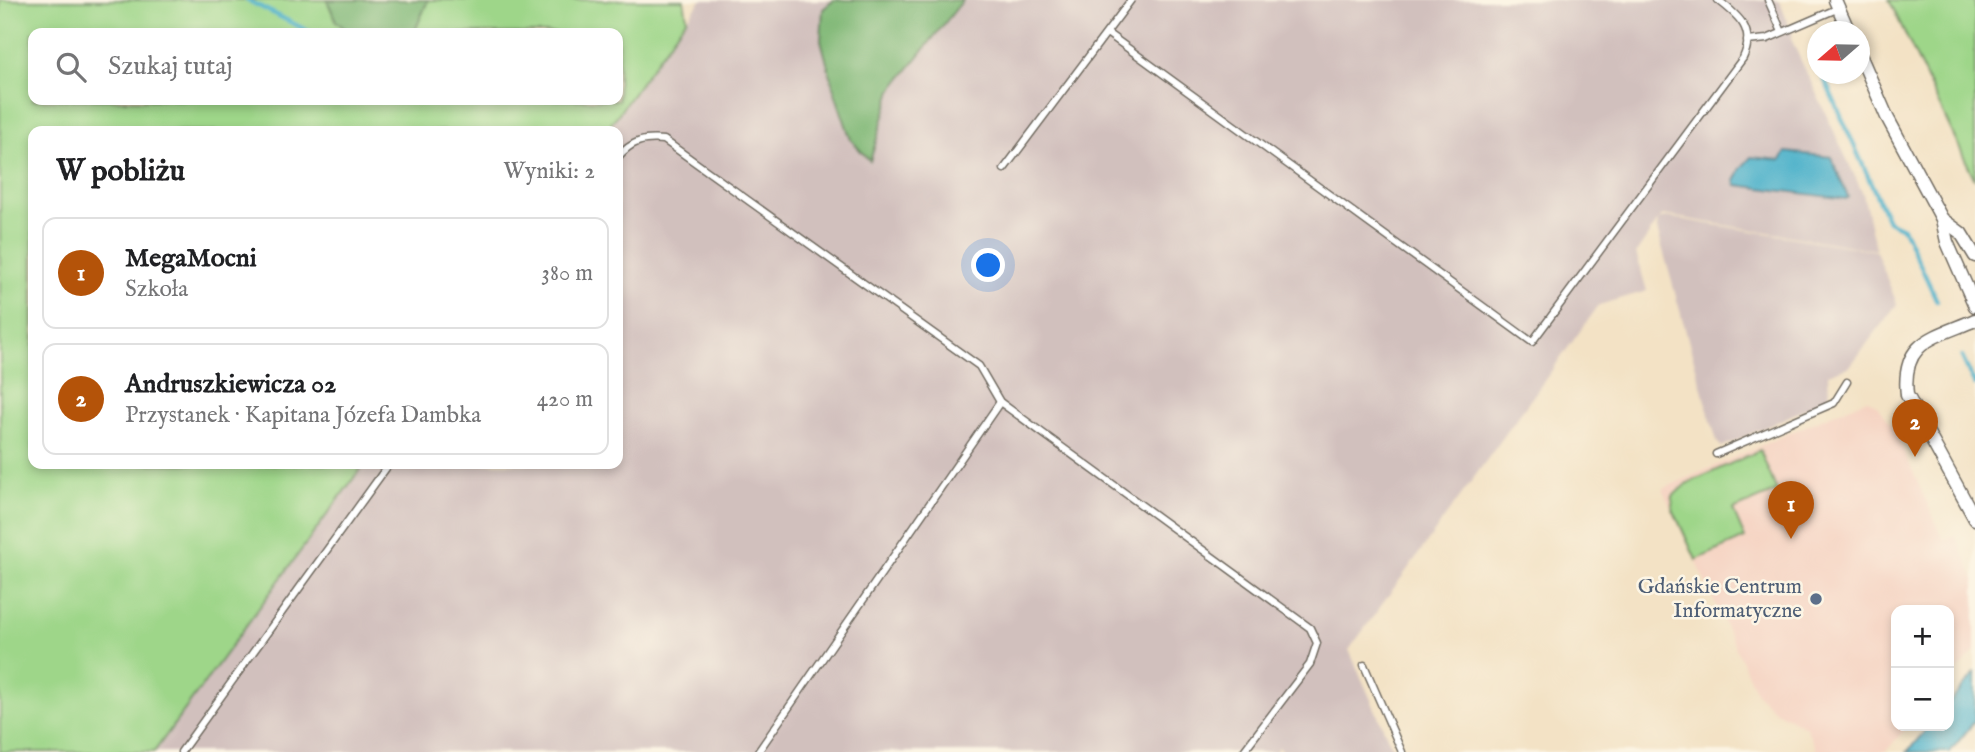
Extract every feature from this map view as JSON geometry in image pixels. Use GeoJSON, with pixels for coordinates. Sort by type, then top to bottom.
{"type":"FeatureCollection","features":[{"type":"Feature","properties":{"kind":"street"},"geometry":{"type":"LineString","coordinates":[[1837,4],[1844,21]]}},
{"type":"Feature","properties":{"kind":"street"},"geometry":{"type":"LineString","coordinates":[[1870,78],[1887,117],[1942,219],[1947,242],[1975,306]]}},
{"type":"Feature","properties":{"kind":"street"},"geometry":{"type":"LineString","coordinates":[[1942,219],[1961,233],[1975,256]]}},
{"type":"Feature","properties":{"kind":"street"},"geometry":{"type":"LineString","coordinates":[[1975,320],[1922,343],[1911,356],[1904,375],[1907,395],[1915,413],[1975,519]]}},
{"type":"Feature","properties":{"kind":"lane"},"geometry":{"type":"LineString","coordinates":[[1004,169],[1131,0]]}},
{"type":"Feature","properties":{"kind":"lane"},"geometry":{"type":"LineString","coordinates":[[1107,33],[1532,342],[1743,58],[1747,41],[1746,29],[1739,16],[1718,0]]}},
{"type":"Feature","properties":{"kind":"lane"},"geometry":{"type":"LineString","coordinates":[[1768,0],[1782,32]]}},
{"type":"Feature","properties":{"kind":"lane"},"geometry":{"type":"LineString","coordinates":[[1747,41],[1767,39],[1837,4]]}},
{"type":"Feature","properties":{"kind":"lane"},"geometry":{"type":"LineString","coordinates":[[623,151],[628,145],[649,139],[664,140],[979,366],[1000,402],[1310,628],[1317,643],[1310,664],[1243,752]]}},
{"type":"Feature","properties":{"kind":"lane"},"geometry":{"type":"LineString","coordinates":[[1716,454],[1834,403],[1847,382]]}},
{"type":"Feature","properties":{"kind":"lane"},"geometry":{"type":"LineString","coordinates":[[758,752],[1000,402]]}},
{"type":"Feature","properties":{"kind":"lane"},"geometry":{"type":"LineString","coordinates":[[181,752],[385,469]]}},
{"type":"Feature","properties":{"kind":"lane"},"geometry":{"type":"LineString","coordinates":[[1364,665],[1402,752]]}},
{"type":"Feature","properties":{"kind":"shaded area"},"geometry":{"type":"Polygon","coordinates":[[[701,0],[1779,0],[1793,36],[1792,41],[1807,73],[1807,84],[1812,84],[1863,194],[1876,250],[1663,215],[1659,220],[1666,217],[1876,251],[1897,304],[1850,366],[1828,374],[1829,398],[1722,447],[1717,442],[1657,229],[1658,221],[1636,253],[1647,291],[1599,305],[1349,650],[1394,752],[1282,752],[1279,747],[1275,752],[154,752],[360,469],[623,469],[623,126],[610,126],[701,0]]]}},
{"type":"Feature","properties":{"kind":"shaded area"},"geometry":{"type":"Polygon","coordinates":[[[1867,399],[1877,406],[1894,430],[1944,540],[1955,535],[1975,579],[1975,651],[1954,674],[1954,605],[1891,605],[1891,731],[1904,731],[1885,752],[1817,752],[1806,727],[1774,710],[1757,694],[1662,489],[1867,399]]]}},
{"type":"Feature","properties":{"kind":"green space"},"geometry":{"type":"Polygon","coordinates":[[[0,0],[327,0],[336,21],[344,28],[28,28],[28,105],[623,105],[623,28],[416,28],[428,0],[684,0],[687,18],[610,126],[28,126],[28,469],[360,469],[154,752],[0,752],[0,0]]]}},
{"type":"Feature","properties":{"kind":"green space"},"geometry":{"type":"Polygon","coordinates":[[[327,0],[428,0],[416,28],[344,28],[336,21],[327,0]]]}},
{"type":"Feature","properties":{"kind":"green space"},"geometry":{"type":"Polygon","coordinates":[[[834,0],[963,0],[892,90],[870,161],[851,140],[821,40],[823,9],[834,0]]]}},
{"type":"Feature","properties":{"kind":"green space"},"geometry":{"type":"Polygon","coordinates":[[[1889,0],[1975,0],[1975,180],[1889,0]]]}},
{"type":"Feature","properties":{"kind":"green space"},"geometry":{"type":"Polygon","coordinates":[[[1760,450],[1777,491],[1733,510],[1745,538],[1696,560],[1672,507],[1673,496],[1686,484],[1760,450]]]}},
{"type":"Feature","properties":{"kind":"water"},"geometry":{"type":"Polygon","coordinates":[[[1786,152],[1831,157],[1848,197],[1846,199],[1737,185],[1735,181],[1741,168],[1751,157],[1781,160],[1786,152]]]}},
{"type":"Feature","properties":{"kind":"water"},"geometry":{"type":"Polygon","coordinates":[[[1975,673],[1975,721],[1950,752],[1907,752],[1925,731],[1954,731],[1954,697],[1975,673]]]}},
{"type":"Feature","properties":{"kind":"waterway"},"geometry":{"type":"LineString","coordinates":[[247,0],[302,28]]}},
{"type":"Feature","properties":{"kind":"waterway"},"geometry":{"type":"LineString","coordinates":[[1826,84],[1888,221],[1903,228],[1937,301]]}},
{"type":"Feature","properties":{"kind":"waterway"},"geometry":{"type":"LineString","coordinates":[[1962,357],[1975,385]]}},
{"type":"Feature","properties":{"kind":"place","name":"Andruszkiewicza 02"},"geometry":{"type":"Point","coordinates":[1915,457]}},
{"type":"Feature","properties":{"kind":"place","name":"MegaMocni"},"geometry":{"type":"Point","coordinates":[1791,539]}},
{"type":"Feature","properties":{"kind":"place","name":"Gdańskie Centrum Informatyczne"},"geometry":{"type":"Point","coordinates":[1816,599]}}]}
